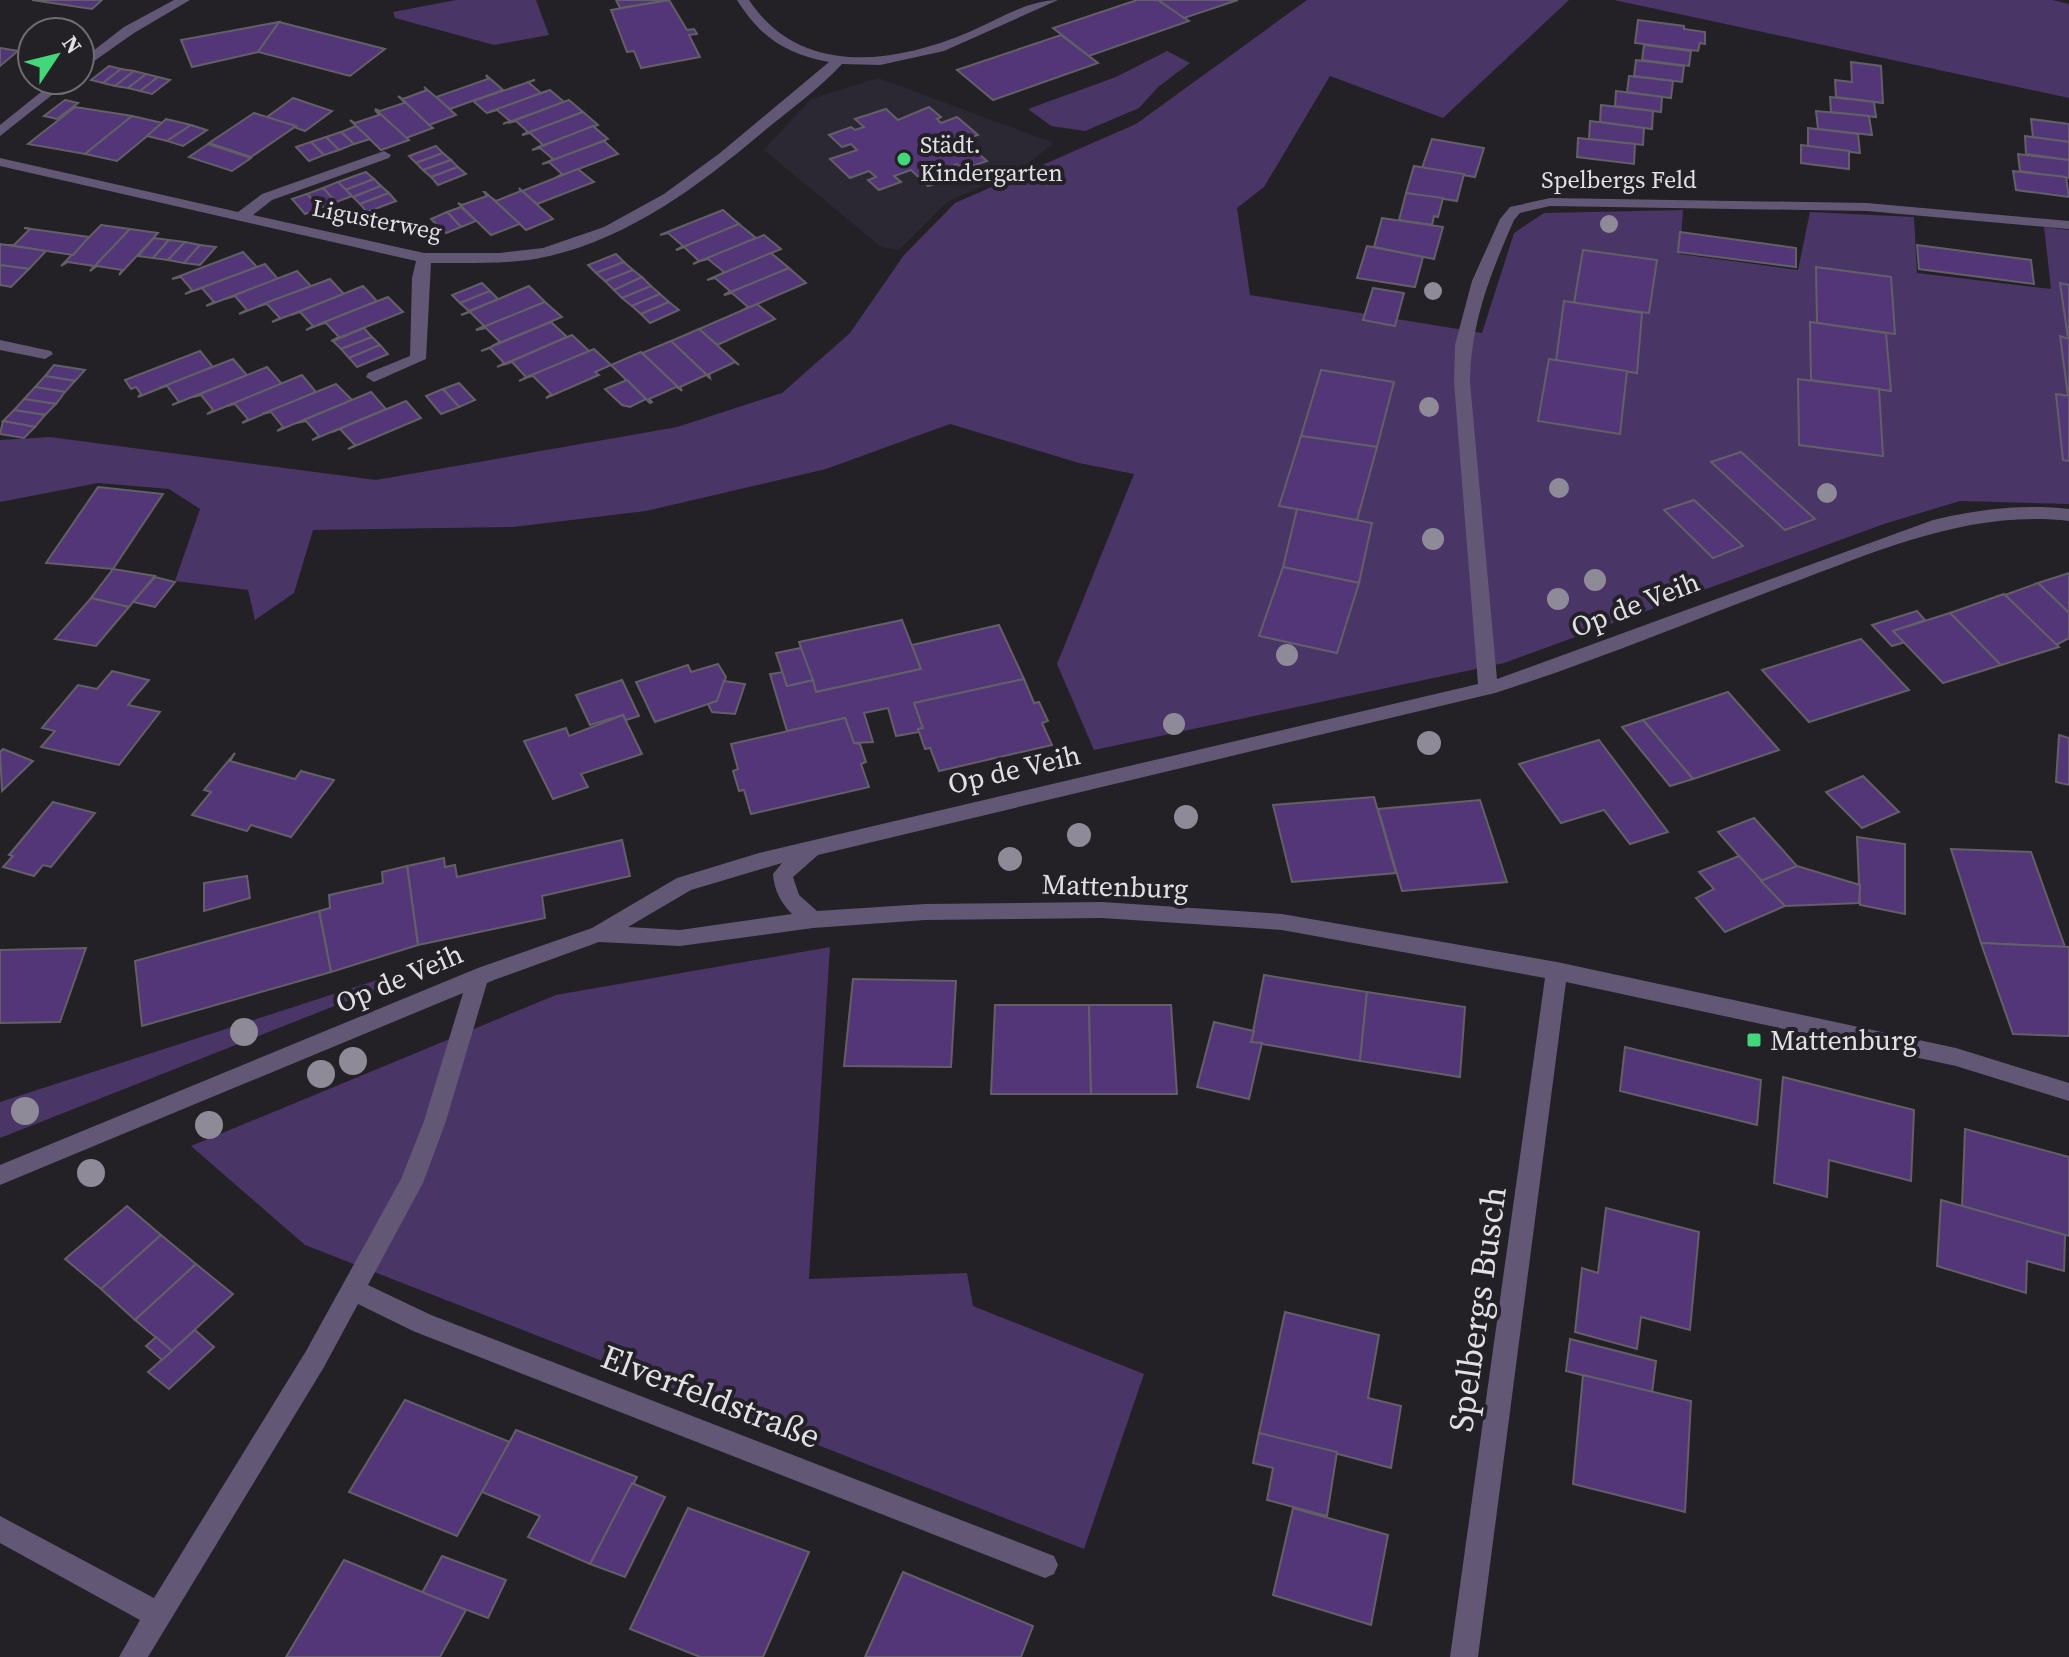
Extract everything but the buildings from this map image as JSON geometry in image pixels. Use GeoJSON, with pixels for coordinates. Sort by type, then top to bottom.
{"type":"FeatureCollection","features":[{"type":"Feature","properties":{"kind":"street"},"geometry":{"type":"LineString","coordinates":[[96,55],[129,30],[184,0]]}},
{"type":"Feature","properties":{"kind":"street"},"geometry":{"type":"LineString","coordinates":[[743,0],[760,25],[791,49],[837,61],[879,62],[926,53],[1052,0]]}},
{"type":"Feature","properties":{"kind":"street","name":"Ligusterweg"},"geometry":{"type":"LineString","coordinates":[[0,162],[424,258],[492,258],[544,253],[626,222],[704,171],[759,129],[837,61]]}},
{"type":"Feature","properties":{"kind":"street"},"geometry":{"type":"LineString","coordinates":[[0,132],[44,96]]}},
{"type":"Feature","properties":{"kind":"street"},"geometry":{"type":"LineString","coordinates":[[242,216],[267,197],[384,155]]}},
{"type":"Feature","properties":{"kind":"street","name":"Spelbergs Feld"},"geometry":{"type":"LineString","coordinates":[[1488,688],[1462,382],[1463,345],[1480,281],[1507,219],[1515,210],[1550,202],[1867,207],[2069,225]]}},
{"type":"Feature","properties":{"kind":"street"},"geometry":{"type":"LineString","coordinates":[[374,377],[418,359],[420,278],[424,258]]}},
{"type":"Feature","properties":{"kind":"street"},"geometry":{"type":"LineString","coordinates":[[0,345],[45,354]]}},
{"type":"Feature","properties":{"kind":"street","name":"Op de Veih"},"geometry":{"type":"LineString","coordinates":[[0,1175],[478,978],[599,934],[684,884],[816,847],[1488,688],[1549,670],[1940,522],[2024,511],[2069,515]]}},
{"type":"Feature","properties":{"kind":"street"},"geometry":{"type":"LineString","coordinates":[[813,920],[789,897],[783,885],[783,874],[816,847]]}},
{"type":"Feature","properties":{"kind":"street","name":"Mattenburg"},"geometry":{"type":"LineString","coordinates":[[599,934],[680,938],[813,920],[925,912],[1102,910],[1282,922],[1557,971],[1956,1057],[2069,1092]]}},
{"type":"Feature","properties":{"kind":"street","name":"Spelbergs Busch"},"geometry":{"type":"LineString","coordinates":[[1464,1657],[1557,971]]}},
{"type":"Feature","properties":{"kind":"street"},"geometry":{"type":"LineString","coordinates":[[133,1657],[315,1359],[411,1183],[435,1121],[478,978]]}},
{"type":"Feature","properties":{"kind":"street","name":"Elverfeldstraße"},"geometry":{"type":"LineString","coordinates":[[353,1290],[422,1323],[1045,1565]]}},
{"type":"Feature","properties":{"kind":"street"},"geometry":{"type":"LineString","coordinates":[[0,1529],[159,1616]]}},
{"type":"Feature","properties":{"kind":"shaded area"},"geometry":{"type":"Polygon","coordinates":[[[456,0],[536,0],[549,35],[494,45],[395,18],[393,12],[456,0]]]}},
{"type":"Feature","properties":{"kind":"shaded area"},"geometry":{"type":"Polygon","coordinates":[[[1307,0],[1569,0],[1443,118],[1330,76],[1264,187],[1237,208],[1250,295],[1482,333],[1514,233],[1544,213],[1683,210],[1680,254],[1798,270],[1810,212],[1914,217],[1917,273],[2051,289],[2044,227],[2069,230],[2069,504],[1960,501],[1884,524],[1504,663],[1094,750],[1057,664],[1134,474],[1079,463],[950,424],[826,469],[646,511],[513,527],[313,530],[294,593],[255,620],[248,590],[175,581],[200,509],[169,489],[98,483],[0,502],[0,440],[50,437],[376,480],[677,427],[782,393],[850,333],[904,255],[955,203],[1136,124],[1307,0]]]}},
{"type":"Feature","properties":{"kind":"shaded area"},"geometry":{"type":"Polygon","coordinates":[[[1614,0],[2052,0],[2069,4],[2069,98],[1614,0]]]}},
{"type":"Feature","properties":{"kind":"shaded area"},"geometry":{"type":"Polygon","coordinates":[[[1167,51],[1190,63],[1158,87],[1139,108],[1085,131],[1051,126],[1028,109],[1116,77],[1167,51]]]}},
{"type":"Feature","properties":{"kind":"shaded area","name":"Städt. Kindergarten"},"geometry":{"type":"Polygon","coordinates":[[[878,78],[1054,143],[1021,169],[947,202],[899,250],[881,247],[764,150],[811,99],[878,78]]]}},
{"type":"Feature","properties":{"kind":"shaded area"},"geometry":{"type":"Polygon","coordinates":[[[830,947],[809,1279],[967,1273],[973,1306],[1144,1374],[1084,1549],[305,1245],[191,1146],[556,995],[830,947]]]}},
{"type":"Feature","properties":{"kind":"shaded area"},"geometry":{"type":"Polygon","coordinates":[[[377,980],[381,982],[380,988],[0,1138],[0,1102],[377,980]]]}},
{"type":"Feature","properties":{"kind":"place","name":"Städt. Kindergarten"},"geometry":{"type":"Point","coordinates":[904,159]}},
{"type":"Feature","properties":{"kind":"place","name":"Mattenburg"},"geometry":{"type":"Point","coordinates":[1754,1040]}}]}
